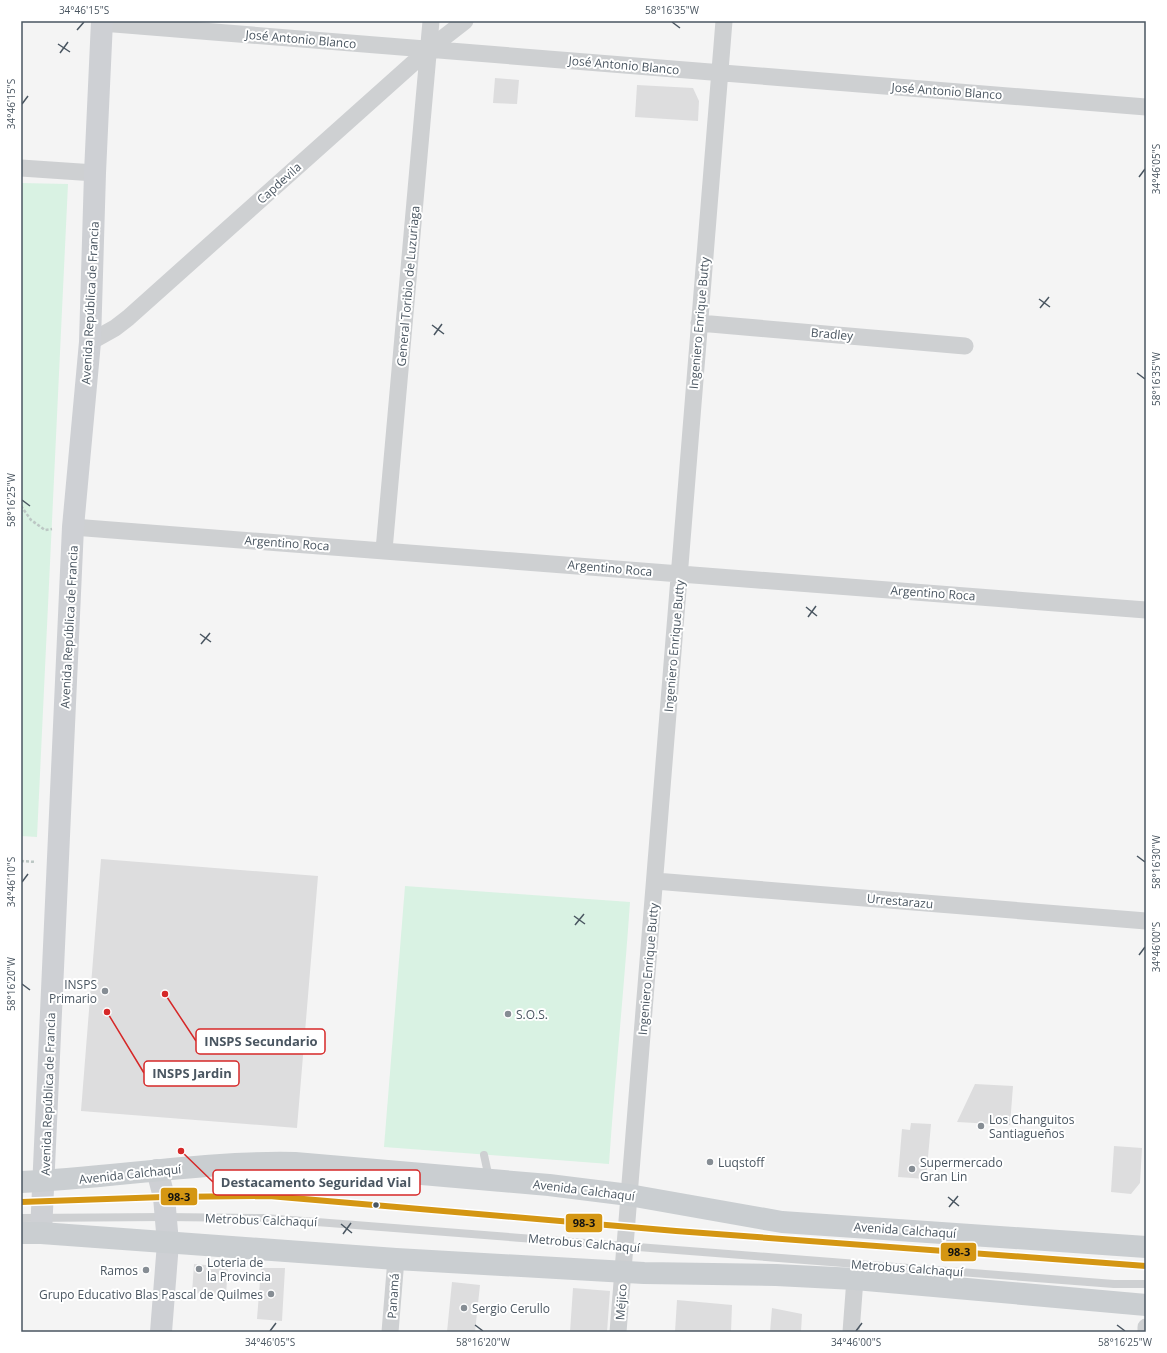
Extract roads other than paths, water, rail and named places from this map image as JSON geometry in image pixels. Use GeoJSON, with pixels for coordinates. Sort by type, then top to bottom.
{"type":"FeatureCollection","features":[{"type":"Feature","properties":{"kind":"main road","name":"Avenida República de Francia"},"geometry":{"type":"LineString","coordinates":[[35,1214],[73,527],[90,342],[95,173],[102,22]]}},
{"type":"Feature","properties":{"kind":"main road","name":"Avenida Calchaquí"},"geometry":{"type":"LineString","coordinates":[[35,1214],[86,1178],[157,1170],[270,1162],[549,1185],[629,1195],[782,1222],[1146,1247]]}},
{"type":"Feature","properties":{"kind":"main road"},"geometry":{"type":"LineString","coordinates":[[157,1170],[164,1207],[168,1243],[161,1332]]}},
{"type":"Feature","properties":{"kind":"main road","name":"Avenida Calchaquí"},"geometry":{"type":"LineString","coordinates":[[21,1182],[35,1214]]}},
{"type":"Feature","properties":{"kind":"main road","name":"Avenida Calchaquí"},"geometry":{"type":"LineString","coordinates":[[35,1214],[168,1243],[396,1259],[623,1271],[855,1278],[1146,1305]]}},
{"type":"Feature","properties":{"kind":"street","name":"General Toribio de Luzuriaga"},"geometry":{"type":"LineString","coordinates":[[384,550],[431,21]]}},
{"type":"Feature","properties":{"kind":"street","name":"Capdevila"},"geometry":{"type":"LineString","coordinates":[[90,342],[115,328],[128,318],[429,49],[465,21]]}},
{"type":"Feature","properties":{"kind":"street","name":"Ingeniero Enrique Butty"},"geometry":{"type":"LineString","coordinates":[[623,1271],[628,1226],[629,1195],[724,21]]}},
{"type":"Feature","properties":{"kind":"street","name":"José Antonio Blanco"},"geometry":{"type":"LineString","coordinates":[[102,22],[1146,107]]}},
{"type":"Feature","properties":{"kind":"street"},"geometry":{"type":"LineString","coordinates":[[21,168],[95,173]]}},
{"type":"Feature","properties":{"kind":"street","name":"Bradley"},"geometry":{"type":"LineString","coordinates":[[699,323],[965,346]]}},
{"type":"Feature","properties":{"kind":"street","name":"Argentino Roca"},"geometry":{"type":"LineString","coordinates":[[73,527],[1146,610]]}},
{"type":"Feature","properties":{"kind":"street","name":"Urrestarazu"},"geometry":{"type":"LineString","coordinates":[[655,881],[1146,921]]}},
{"type":"Feature","properties":{"kind":"street","name":"Panamá"},"geometry":{"type":"LineString","coordinates":[[390,1332],[396,1259]]}},
{"type":"Feature","properties":{"kind":"street","name":"Méjico"},"geometry":{"type":"LineString","coordinates":[[618,1332],[623,1271]]}},
{"type":"Feature","properties":{"kind":"street"},"geometry":{"type":"LineString","coordinates":[[851,1332],[855,1278]]}},
{"type":"Feature","properties":{"kind":"street"},"geometry":{"type":"LineString","coordinates":[[1146,1327],[1146,1332]]}},
{"type":"Feature","properties":{"kind":"lane"},"geometry":{"type":"LineString","coordinates":[[484,1155],[489,1180]]}},
{"type":"Feature","properties":{"kind":"lane","name":"Metrobus Calchaquí"},"geometry":{"type":"LineString","coordinates":[[21,1202],[35,1214],[164,1207],[269,1196],[676,1231],[1146,1266]]}},
{"type":"Feature","properties":{"kind":"lane","name":"Metrobus Calchaquí"},"geometry":{"type":"LineString","coordinates":[[35,1214],[164,1207],[265,1218],[625,1247],[1114,1284],[1146,1284]]}},
{"type":"Feature","properties":{"kind":"place","name":"INSPS Primario"},"geometry":{"type":"Point","coordinates":[105,991]}},
{"type":"Feature","properties":{"kind":"place","name":"INSPS Secundario"},"geometry":{"type":"Point","coordinates":[165,994]}},
{"type":"Feature","properties":{"kind":"place","name":"INSPS Jardin"},"geometry":{"type":"Point","coordinates":[107,1012]}},
{"type":"Feature","properties":{"kind":"place","name":"S.O.S."},"geometry":{"type":"Point","coordinates":[508,1014]}},
{"type":"Feature","properties":{"kind":"place","name":"Los Changuitos Santiagueños"},"geometry":{"type":"Point","coordinates":[981,1126]}},
{"type":"Feature","properties":{"kind":"place","name":"Destacamento Seguridad Vial"},"geometry":{"type":"Point","coordinates":[181,1151]}},
{"type":"Feature","properties":{"kind":"place","name":"Luqstoff"},"geometry":{"type":"Point","coordinates":[710,1162]}},
{"type":"Feature","properties":{"kind":"place","name":"Supermercado Gran Lin"},"geometry":{"type":"Point","coordinates":[912,1169]}},
{"type":"Feature","properties":{"kind":"place","name":"Loteria de la Provincia"},"geometry":{"type":"Point","coordinates":[199,1269]}},
{"type":"Feature","properties":{"kind":"place","name":"Ramos"},"geometry":{"type":"Point","coordinates":[146,1270]}},
{"type":"Feature","properties":{"kind":"place","name":"Grupo Educativo Blas Pascal de Quilmes"},"geometry":{"type":"Point","coordinates":[271,1294]}},
{"type":"Feature","properties":{"kind":"place","name":"Sergio Cerullo"},"geometry":{"type":"Point","coordinates":[464,1308]}}]}
